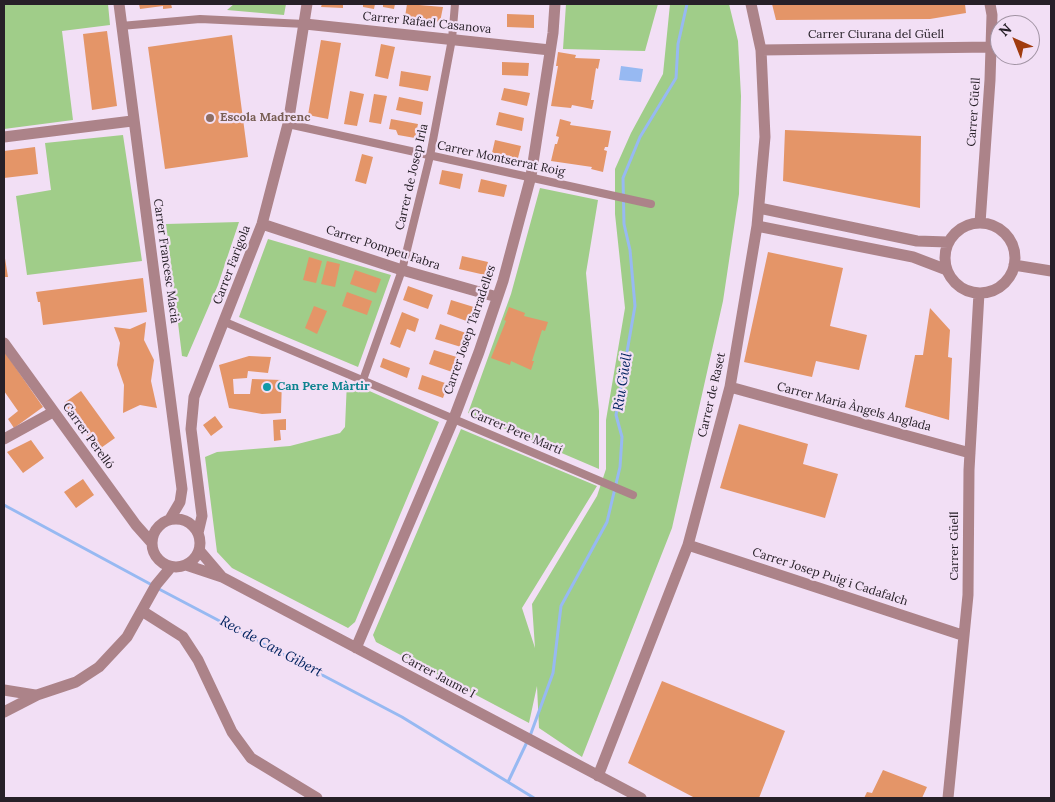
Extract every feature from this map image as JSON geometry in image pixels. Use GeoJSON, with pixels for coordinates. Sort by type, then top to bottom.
{"type":"FeatureCollection","features":[{"type":"Feature","properties":{"kind":"street","name":"Carrer Francesc Macià"},"geometry":{"type":"LineString","coordinates":[[118,4],[182,488],[180,502],[170,520]]}},
{"type":"Feature","properties":{"kind":"street","name":"Carrer Farigola"},"geometry":{"type":"LineString","coordinates":[[198,533],[202,516],[191,429],[194,397],[262,224],[288,124],[307,4]]}},
{"type":"Feature","properties":{"kind":"street","name":"Carrer de Josep Irla"},"geometry":{"type":"LineString","coordinates":[[363,380],[402,270],[430,156],[452,39],[455,4]]}},
{"type":"Feature","properties":{"kind":"street","name":"Carrer Josep Tarradelles"},"geometry":{"type":"LineString","coordinates":[[356,648],[454,418],[480,352],[497,297],[531,176],[555,4]]}},
{"type":"Feature","properties":{"kind":"street","name":"Carrer de Raset"},"geometry":{"type":"LineString","coordinates":[[598,776],[688,545],[730,387],[757,226],[765,137],[761,50],[751,4]]}},
{"type":"Feature","properties":{"kind":"street","name":"Carrer Rafael Casanova"},"geometry":{"type":"LineString","coordinates":[[122,26],[200,19],[305,24],[550,50]]}},
{"type":"Feature","properties":{"kind":"street","name":"Carrer Ciurana del Güell"},"geometry":{"type":"LineString","coordinates":[[761,50],[990,47]]}},
{"type":"Feature","properties":{"kind":"street","name":"Carrer Güell"},"geometry":{"type":"LineString","coordinates":[[980,223],[991,65]]}},
{"type":"Feature","properties":{"kind":"street"},"geometry":{"type":"LineString","coordinates":[[4,137],[132,121]]}},
{"type":"Feature","properties":{"kind":"street","name":"Carrer Montserrat Roig"},"geometry":{"type":"LineString","coordinates":[[288,124],[430,156],[531,176],[651,204]]}},
{"type":"Feature","properties":{"kind":"street"},"geometry":{"type":"LineString","coordinates":[[759,208],[917,241],[948,242]]}},
{"type":"Feature","properties":{"kind":"street"},"geometry":{"type":"LineString","coordinates":[[980,223],[993,225],[1008,237],[1014,249],[1014,265],[1010,275],[1000,287],[979,293],[961,288],[954,283],[946,270],[944,258],[948,242],[958,230],[980,223]]}},
{"type":"Feature","properties":{"kind":"street","name":"Carrer Pompeu Fabra"},"geometry":{"type":"LineString","coordinates":[[262,224],[402,270],[497,297]]}},
{"type":"Feature","properties":{"kind":"street"},"geometry":{"type":"LineString","coordinates":[[757,226],[913,257],[946,270]]}},
{"type":"Feature","properties":{"kind":"street"},"geometry":{"type":"LineString","coordinates":[[1014,265],[1051,271]]}},
{"type":"Feature","properties":{"kind":"street","name":"Carrer Güell"},"geometry":{"type":"LineString","coordinates":[[948,798],[962,662],[962,635],[968,595],[970,453],[979,293]]}},
{"type":"Feature","properties":{"kind":"street","name":"Carrer Pere Martí"},"geometry":{"type":"LineString","coordinates":[[225,322],[633,495]]}},
{"type":"Feature","properties":{"kind":"street","name":"Carrer Perelló"},"geometry":{"type":"LineString","coordinates":[[4,343],[136,525],[152,543]]}},
{"type":"Feature","properties":{"kind":"street","name":"Carrer Maria Àngels Anglada"},"geometry":{"type":"LineString","coordinates":[[730,387],[970,453]]}},
{"type":"Feature","properties":{"kind":"street"},"geometry":{"type":"LineString","coordinates":[[4,440],[53,412]]}},
{"type":"Feature","properties":{"kind":"street"},"geometry":{"type":"LineString","coordinates":[[170,520],[184,520],[193,525],[198,533],[199,550],[194,559],[186,565],[166,564],[155,555],[152,543],[158,526],[170,520]]}},
{"type":"Feature","properties":{"kind":"street","name":"Carrer Josep Puig i Cadafalch"},"geometry":{"type":"LineString","coordinates":[[688,545],[962,635]]}},
{"type":"Feature","properties":{"kind":"street","name":"Carrer Jaume I"},"geometry":{"type":"LineString","coordinates":[[199,550],[222,578]]}},
{"type":"Feature","properties":{"kind":"street"},"geometry":{"type":"LineString","coordinates":[[4,712],[37,696],[76,682],[99,667],[119,648],[144,608],[166,564]]}},
{"type":"Feature","properties":{"kind":"street","name":"Carrer Jaume I"},"geometry":{"type":"LineString","coordinates":[[186,565],[222,578],[641,798]]}},
{"type":"Feature","properties":{"kind":"street"},"geometry":{"type":"LineString","coordinates":[[144,608],[183,637],[198,660],[232,732],[251,758],[317,798]]}},
{"type":"Feature","properties":{"kind":"street"},"geometry":{"type":"LineString","coordinates":[[4,690],[37,696]]}},
{"type":"Feature","properties":{"kind":"green space"},"geometry":{"type":"Polygon","coordinates":[[[4,4],[108,4],[110,25],[62,31],[73,120],[4,129],[4,4]]]}},
{"type":"Feature","properties":{"kind":"green space"},"geometry":{"type":"Polygon","coordinates":[[[234,4],[286,4],[284,15],[227,10],[234,4]]]}},
{"type":"Feature","properties":{"kind":"green space"},"geometry":{"type":"Polygon","coordinates":[[[566,4],[658,4],[645,51],[563,49],[566,4]]]}},
{"type":"Feature","properties":{"kind":"green space"},"geometry":{"type":"Polygon","coordinates":[[[670,4],[729,4],[738,41],[741,96],[739,194],[723,301],[672,528],[582,757],[539,728],[537,686],[529,723],[376,642],[373,635],[461,429],[597,486],[522,608],[535,648],[532,604],[597,496],[606,469],[606,420],[625,308],[615,214],[615,169],[631,133],[663,74],[670,4]]]}},
{"type":"Feature","properties":{"kind":"green space"},"geometry":{"type":"Polygon","coordinates":[[[123,135],[142,261],[27,275],[16,196],[51,190],[45,143],[123,135]]]}},
{"type":"Feature","properties":{"kind":"green space"},"geometry":{"type":"Polygon","coordinates":[[[540,188],[598,200],[586,273],[599,411],[599,469],[468,413],[511,294],[540,188]]]}},
{"type":"Feature","properties":{"kind":"green space"},"geometry":{"type":"Polygon","coordinates":[[[239,222],[218,285],[187,357],[182,356],[166,224],[239,222]]]}},
{"type":"Feature","properties":{"kind":"green space"},"geometry":{"type":"Polygon","coordinates":[[[268,239],[391,275],[358,367],[239,317],[268,239]]]}},
{"type":"Feature","properties":{"kind":"green space"},"geometry":{"type":"Polygon","coordinates":[[[347,381],[439,422],[355,622],[348,628],[232,568],[217,552],[205,457],[217,452],[290,446],[340,433],[345,427],[347,381]]]}},
{"type":"Feature","properties":{"kind":"water"},"geometry":{"type":"Polygon","coordinates":[[[621,66],[643,69],[641,82],[619,80],[621,66]]]}},
{"type":"Feature","properties":{"kind":"building"},"geometry":{"type":"Polygon","coordinates":[[[139,4],[171,4],[172,8],[163,9],[163,6],[140,9],[139,4]]]}},
{"type":"Feature","properties":{"kind":"building"},"geometry":{"type":"Polygon","coordinates":[[[322,4],[343,4],[343,8],[321,7],[322,4]]]}},
{"type":"Feature","properties":{"kind":"building"},"geometry":{"type":"Polygon","coordinates":[[[363,4],[375,4],[374,9],[363,7],[363,4]]]}},
{"type":"Feature","properties":{"kind":"building"},"geometry":{"type":"Polygon","coordinates":[[[383,4],[395,4],[394,9],[383,7],[383,4]]]}},
{"type":"Feature","properties":{"kind":"building"},"geometry":{"type":"Polygon","coordinates":[[[407,4],[443,7],[440,22],[405,17],[407,4]]]}},
{"type":"Feature","properties":{"kind":"building"},"geometry":{"type":"Polygon","coordinates":[[[772,4],[965,4],[966,13],[930,19],[776,20],[772,4]]]}},
{"type":"Feature","properties":{"kind":"building"},"geometry":{"type":"Polygon","coordinates":[[[507,14],[534,15],[534,28],[507,27],[507,14]]]}},
{"type":"Feature","properties":{"kind":"building"},"geometry":{"type":"Polygon","coordinates":[[[107,31],[117,106],[92,110],[83,34],[107,31]]]}},
{"type":"Feature","properties":{"kind":"building"},"geometry":{"type":"Polygon","coordinates":[[[232,35],[248,157],[165,169],[148,47],[232,35]]]}},
{"type":"Feature","properties":{"kind":"building"},"geometry":{"type":"Polygon","coordinates":[[[321,40],[341,43],[328,119],[308,115],[321,40]]]}},
{"type":"Feature","properties":{"kind":"building"},"geometry":{"type":"Polygon","coordinates":[[[381,44],[395,47],[388,79],[375,76],[381,44]]]}},
{"type":"Feature","properties":{"kind":"building"},"geometry":{"type":"Polygon","coordinates":[[[558,52],[576,55],[575,58],[600,59],[598,69],[596,68],[591,100],[594,100],[592,109],[572,105],[571,108],[551,106],[558,66],[556,66],[558,52]]]}},
{"type":"Feature","properties":{"kind":"building"},"geometry":{"type":"Polygon","coordinates":[[[502,62],[529,63],[528,76],[502,75],[502,62]]]}},
{"type":"Feature","properties":{"kind":"building"},"geometry":{"type":"Polygon","coordinates":[[[401,71],[431,76],[428,91],[399,86],[401,71]]]}},
{"type":"Feature","properties":{"kind":"building"},"geometry":{"type":"Polygon","coordinates":[[[504,88],[530,93],[527,106],[501,100],[504,88]]]}},
{"type":"Feature","properties":{"kind":"building"},"geometry":{"type":"Polygon","coordinates":[[[350,91],[364,94],[357,126],[344,124],[350,91]]]}},
{"type":"Feature","properties":{"kind":"building"},"geometry":{"type":"Polygon","coordinates":[[[374,94],[387,96],[381,124],[369,122],[374,94]]]}},
{"type":"Feature","properties":{"kind":"building"},"geometry":{"type":"Polygon","coordinates":[[[399,97],[423,102],[421,115],[396,110],[399,97]]]}},
{"type":"Feature","properties":{"kind":"building"},"geometry":{"type":"Polygon","coordinates":[[[499,112],[524,118],[522,131],[496,125],[499,112]]]}},
{"type":"Feature","properties":{"kind":"building"},"geometry":{"type":"Polygon","coordinates":[[[391,119],[418,124],[415,138],[398,135],[396,130],[389,129],[391,119]]]}},
{"type":"Feature","properties":{"kind":"building"},"geometry":{"type":"Polygon","coordinates":[[[560,119],[571,122],[570,125],[611,131],[608,147],[605,147],[604,150],[607,151],[603,172],[591,169],[592,167],[551,161],[555,144],[557,144],[559,137],[556,136],[560,119]]]}},
{"type":"Feature","properties":{"kind":"building"},"geometry":{"type":"Polygon","coordinates":[[[785,130],[921,136],[920,208],[783,181],[785,130]]]}},
{"type":"Feature","properties":{"kind":"building"},"geometry":{"type":"Polygon","coordinates":[[[495,140],[521,146],[518,158],[492,153],[495,140]]]}},
{"type":"Feature","properties":{"kind":"building"},"geometry":{"type":"Polygon","coordinates":[[[35,147],[38,174],[4,178],[4,151],[35,147]]]}},
{"type":"Feature","properties":{"kind":"building"},"geometry":{"type":"Polygon","coordinates":[[[362,154],[373,157],[366,184],[355,181],[362,154]]]}},
{"type":"Feature","properties":{"kind":"building"},"geometry":{"type":"Polygon","coordinates":[[[442,170],[463,174],[460,189],[439,184],[442,170]]]}},
{"type":"Feature","properties":{"kind":"building"},"geometry":{"type":"Polygon","coordinates":[[[481,179],[507,185],[504,197],[478,192],[481,179]]]}},
{"type":"Feature","properties":{"kind":"building"},"geometry":{"type":"Polygon","coordinates":[[[4,252],[8,277],[4,277],[4,252]]]}},
{"type":"Feature","properties":{"kind":"building"},"geometry":{"type":"Polygon","coordinates":[[[768,252],[843,268],[830,326],[867,335],[859,370],[816,361],[812,377],[744,362],[768,252]]]}},
{"type":"Feature","properties":{"kind":"building"},"geometry":{"type":"Polygon","coordinates":[[[462,256],[488,262],[485,275],[459,269],[462,256]]]}},
{"type":"Feature","properties":{"kind":"building"},"geometry":{"type":"Polygon","coordinates":[[[309,257],[322,261],[316,283],[303,280],[309,257]]]}},
{"type":"Feature","properties":{"kind":"building"},"geometry":{"type":"Polygon","coordinates":[[[327,261],[340,264],[335,287],[321,284],[327,261]]]}},
{"type":"Feature","properties":{"kind":"building"},"geometry":{"type":"Polygon","coordinates":[[[355,270],[381,279],[376,293],[350,284],[355,270]]]}},
{"type":"Feature","properties":{"kind":"building"},"geometry":{"type":"Polygon","coordinates":[[[143,278],[147,312],[43,325],[40,302],[38,302],[36,292],[143,278]]]}},
{"type":"Feature","properties":{"kind":"building"},"geometry":{"type":"Polygon","coordinates":[[[408,286],[433,295],[428,309],[403,300],[408,286]]]}},
{"type":"Feature","properties":{"kind":"building"},"geometry":{"type":"Polygon","coordinates":[[[347,292],[372,301],[367,315],[342,306],[347,292]]]}},
{"type":"Feature","properties":{"kind":"building"},"geometry":{"type":"Polygon","coordinates":[[[451,300],[477,308],[472,323],[447,314],[451,300]]]}},
{"type":"Feature","properties":{"kind":"building"},"geometry":{"type":"Polygon","coordinates":[[[314,306],[327,311],[317,334],[305,328],[314,306]]]}},
{"type":"Feature","properties":{"kind":"building"},"geometry":{"type":"Polygon","coordinates":[[[509,307],[525,313],[524,316],[548,322],[545,331],[542,330],[531,370],[511,361],[510,365],[491,358],[506,321],[504,320],[509,307]]]}},
{"type":"Feature","properties":{"kind":"building"},"geometry":{"type":"Polygon","coordinates":[[[930,308],[950,330],[948,357],[952,358],[949,420],[905,407],[915,355],[923,355],[930,308]]]}},
{"type":"Feature","properties":{"kind":"building"},"geometry":{"type":"Polygon","coordinates":[[[402,312],[419,319],[415,332],[407,329],[400,348],[390,344],[402,312]]]}},
{"type":"Feature","properties":{"kind":"building"},"geometry":{"type":"Polygon","coordinates":[[[146,322],[144,340],[154,360],[151,381],[157,408],[140,405],[123,413],[124,385],[117,365],[120,343],[114,327],[130,329],[146,322]]]}},
{"type":"Feature","properties":{"kind":"building"},"geometry":{"type":"Polygon","coordinates":[[[440,324],[466,333],[461,347],[435,339],[440,324]]]}},
{"type":"Feature","properties":{"kind":"building"},"geometry":{"type":"Polygon","coordinates":[[[434,350],[460,358],[455,373],[429,364],[434,350]]]}},
{"type":"Feature","properties":{"kind":"building"},"geometry":{"type":"Polygon","coordinates":[[[4,351],[43,407],[14,428],[8,419],[18,411],[4,391],[4,351]]]}},
{"type":"Feature","properties":{"kind":"building","name":"Can Pere Màrtir"},"geometry":{"type":"Polygon","coordinates":[[[249,356],[271,357],[268,373],[248,371],[247,378],[233,379],[234,394],[250,394],[252,379],[282,380],[281,413],[262,414],[229,408],[219,365],[249,356]]]}},
{"type":"Feature","properties":{"kind":"building"},"geometry":{"type":"Polygon","coordinates":[[[383,358],[410,368],[407,378],[380,367],[383,358]]]}},
{"type":"Feature","properties":{"kind":"building"},"geometry":{"type":"Polygon","coordinates":[[[422,375],[448,384],[443,398],[418,389],[422,375]]]}},
{"type":"Feature","properties":{"kind":"building"},"geometry":{"type":"Polygon","coordinates":[[[81,391],[115,438],[98,450],[64,403],[81,391]]]}},
{"type":"Feature","properties":{"kind":"building"},"geometry":{"type":"Polygon","coordinates":[[[215,416],[223,427],[211,436],[203,425],[215,416]]]}},
{"type":"Feature","properties":{"kind":"building"},"geometry":{"type":"Polygon","coordinates":[[[286,419],[286,430],[280,430],[281,440],[274,441],[273,420],[286,419]]]}},
{"type":"Feature","properties":{"kind":"building"},"geometry":{"type":"Polygon","coordinates":[[[739,424],[808,444],[803,464],[838,474],[825,518],[720,488],[739,424]]]}},
{"type":"Feature","properties":{"kind":"building"},"geometry":{"type":"Polygon","coordinates":[[[31,440],[44,458],[23,473],[7,452],[31,440]]]}},
{"type":"Feature","properties":{"kind":"building"},"geometry":{"type":"Polygon","coordinates":[[[83,479],[94,495],[76,508],[64,492],[83,479]]]}},
{"type":"Feature","properties":{"kind":"building"},"geometry":{"type":"Polygon","coordinates":[[[662,681],[785,731],[759,798],[695,798],[628,763],[662,681]]]}},
{"type":"Feature","properties":{"kind":"building"},"geometry":{"type":"Polygon","coordinates":[[[883,770],[927,787],[922,798],[864,798],[867,792],[872,793],[883,770]]]}},
{"type":"Feature","properties":{"kind":"waterway","name":"Riu Güell"},"geometry":{"type":"LineString","coordinates":[[530,736],[553,673],[561,606],[607,522],[620,467],[622,437],[616,415],[635,306],[630,250],[624,224],[623,178],[640,137],[676,78],[678,44],[687,4]]}},
{"type":"Feature","properties":{"kind":"waterway","name":"Rec de Can Gibert"},"geometry":{"type":"LineString","coordinates":[[4,505],[152,585]]}},
{"type":"Feature","properties":{"kind":"waterway","name":"Rec de Can Gibert"},"geometry":{"type":"LineString","coordinates":[[157,588],[402,717],[534,798]]}},
{"type":"Feature","properties":{"kind":"waterway","name":"Riu Güell"},"geometry":{"type":"LineString","coordinates":[[508,782],[527,742]]}},
{"type":"Feature","properties":{"kind":"place","name":"Escola Madrenc"},"geometry":{"type":"Point","coordinates":[210,118]}},
{"type":"Feature","properties":{"kind":"place","name":"Can Pere Màrtir"},"geometry":{"type":"Point","coordinates":[267,387]}}]}
